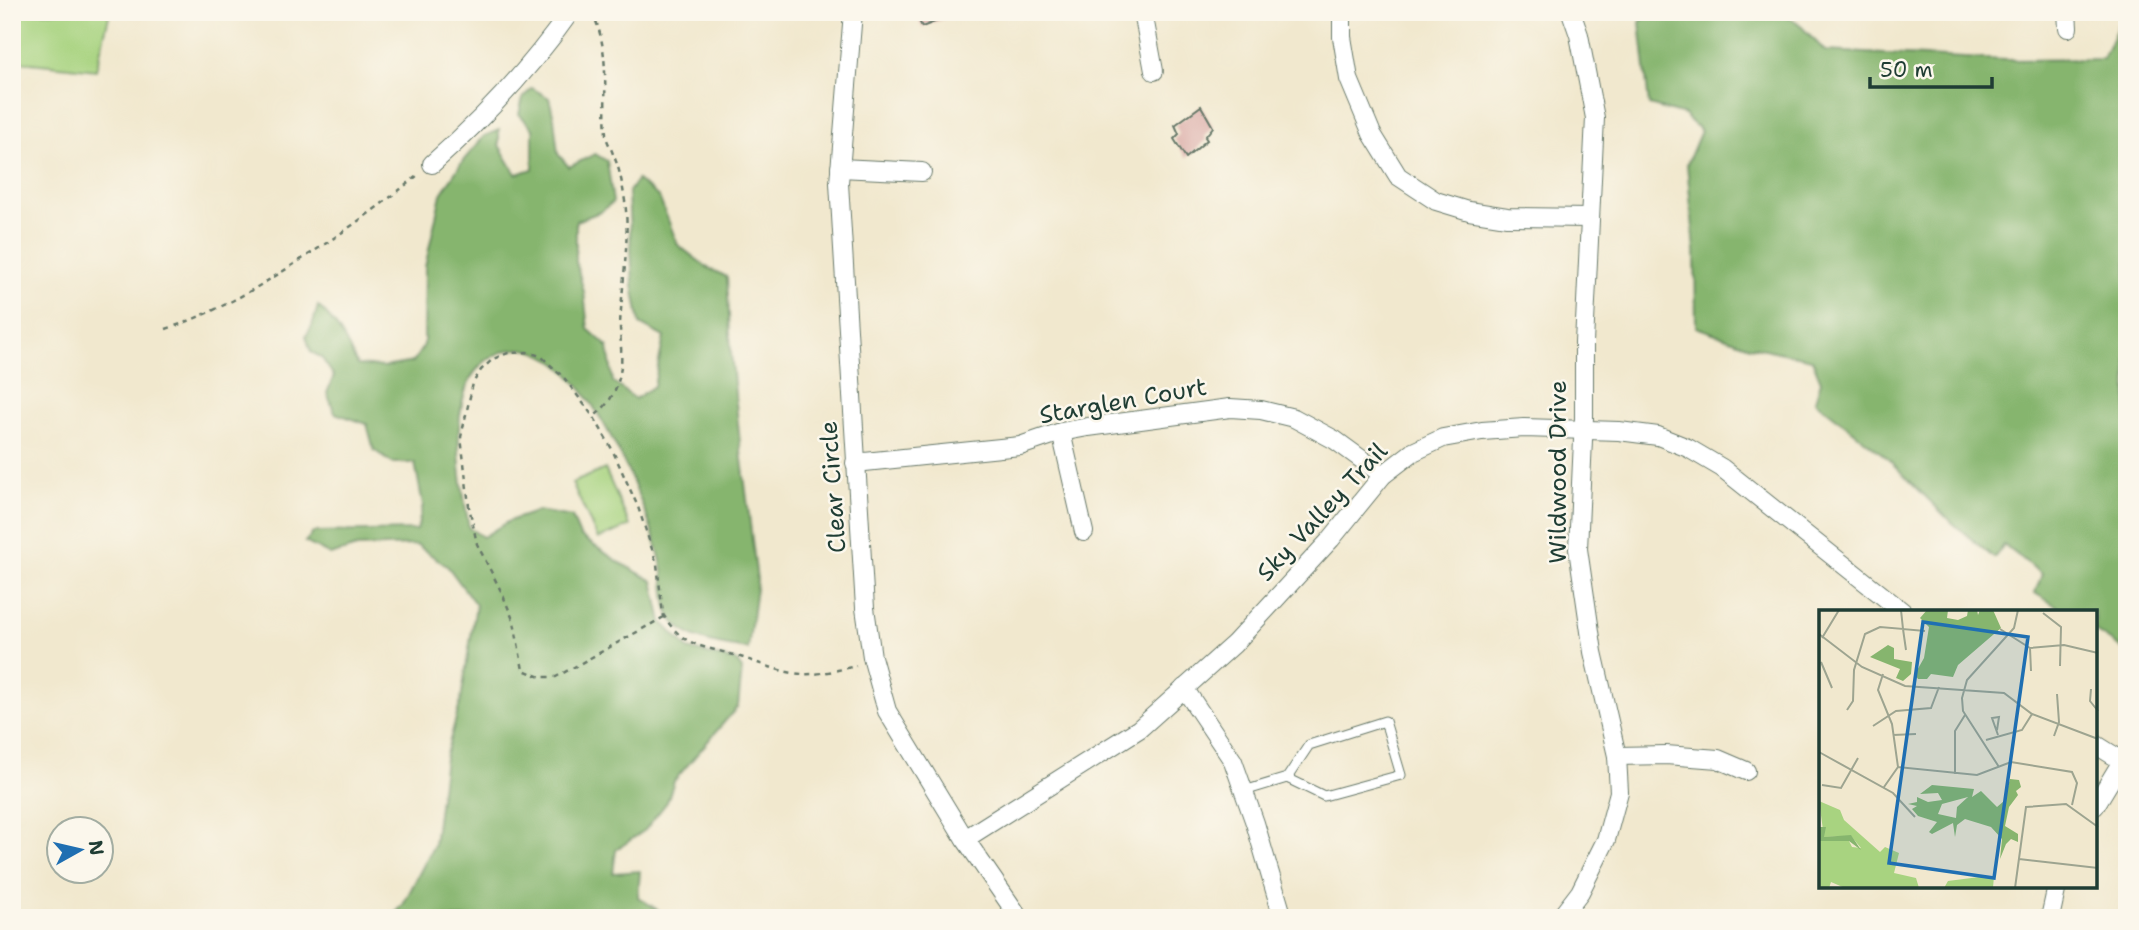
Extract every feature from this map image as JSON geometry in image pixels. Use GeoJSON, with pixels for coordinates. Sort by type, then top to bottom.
{"type":"FeatureCollection","features":[{"type":"Feature","properties":{"kind":"street"},"geometry":{"type":"LineString","coordinates":[[432,164],[472,128],[517,80],[549,43],[570,12]]}},
{"type":"Feature","properties":{"kind":"street","name":"Clear Circle"},"geometry":{"type":"LineString","coordinates":[[853,12],[839,183],[855,463],[866,615],[872,657],[887,711],[965,839],[1018,918]]}},
{"type":"Feature","properties":{"kind":"street"},"geometry":{"type":"LineString","coordinates":[[1143,12],[1154,71]]}},
{"type":"Feature","properties":{"kind":"street"},"geometry":{"type":"LineString","coordinates":[[1342,12],[1342,37],[1349,79],[1372,134],[1398,176],[1436,201],[1469,211],[1507,218],[1590,218]]}},
{"type":"Feature","properties":{"kind":"street","name":"Wildwood Drive"},"geometry":{"type":"LineString","coordinates":[[1560,918],[1580,892],[1606,839],[1619,792],[1617,756],[1593,652],[1578,549],[1584,343],[1595,118],[1580,35],[1571,12]]}},
{"type":"Feature","properties":{"kind":"street"},"geometry":{"type":"LineString","coordinates":[[840,168],[922,172]]}},
{"type":"Feature","properties":{"kind":"street","name":"Starglen Court"},"geometry":{"type":"LineString","coordinates":[[855,463],[1020,446],[1061,432],[1230,408],[1261,410],[1294,418],[1335,440],[1383,475]]}},
{"type":"Feature","properties":{"kind":"street","name":"Sky Valley Trail"},"geometry":{"type":"LineString","coordinates":[[965,839],[1139,729],[1234,643],[1331,539],[1383,475],[1413,452],[1443,438],[1482,431],[1524,428],[1619,431],[1658,436],[1688,448],[1722,468],[1902,610]]}},
{"type":"Feature","properties":{"kind":"street"},"geometry":{"type":"LineString","coordinates":[[1061,432],[1084,532]]}},
{"type":"Feature","properties":{"kind":"street"},"geometry":{"type":"LineString","coordinates":[[1184,688],[1233,761],[1283,918]]}},
{"type":"Feature","properties":{"kind":"street"},"geometry":{"type":"LineString","coordinates":[[2097,745],[2125,759],[2097,803]]}},
{"type":"Feature","properties":{"kind":"street"},"geometry":{"type":"LineString","coordinates":[[1617,756],[1666,755],[1718,759],[1746,771]]}},
{"type":"Feature","properties":{"kind":"street"},"geometry":{"type":"LineString","coordinates":[[2050,918],[2057,888]]}},
{"type":"Feature","properties":{"kind":"lane"},"geometry":{"type":"LineString","coordinates":[[1244,791],[1287,778],[1309,745],[1385,721],[1401,775],[1324,796],[1287,778]]}},
{"type":"Feature","properties":{"kind":"path"},"geometry":{"type":"LineString","coordinates":[[592,12],[605,62],[606,137],[625,198],[626,224],[621,371],[613,396],[602,411],[593,417]]}},
{"type":"Feature","properties":{"kind":"path"},"geometry":{"type":"LineString","coordinates":[[166,329],[199,318],[235,301],[275,277],[352,226],[432,164]]}},
{"type":"Feature","properties":{"kind":"path"},"geometry":{"type":"LineString","coordinates":[[664,617],[555,677],[541,677],[523,670],[514,622],[477,544],[469,506],[461,437],[473,383],[481,370],[493,359],[508,353],[527,352],[541,356],[565,379],[593,417],[612,449],[639,506],[657,564],[664,617],[684,638],[787,672],[813,674],[859,665]]}},
{"type":"Feature","properties":{"kind":"green space"},"geometry":{"type":"Polygon","coordinates":[[[12,12],[110,12],[96,70],[12,61],[12,12]]]}},
{"type":"Feature","properties":{"kind":"green space"},"geometry":{"type":"Polygon","coordinates":[[[1652,12],[1779,12],[1798,23],[1825,51],[2005,60],[2103,59],[2124,12],[2127,12],[2127,652],[2097,632],[2097,610],[2063,610],[2035,593],[2042,574],[2004,545],[1994,558],[1947,518],[1885,456],[1815,401],[1821,381],[1812,359],[1750,346],[1696,327],[1695,251],[1687,164],[1701,131],[1684,115],[1649,105],[1640,22],[1652,12]]]}},
{"type":"Feature","properties":{"kind":"green space"},"geometry":{"type":"Polygon","coordinates":[[[532,88],[549,98],[558,154],[569,167],[595,154],[607,161],[613,202],[600,212],[576,221],[576,262],[584,292],[588,329],[608,347],[613,382],[635,399],[654,386],[664,337],[640,324],[633,285],[628,193],[637,180],[659,197],[678,245],[708,268],[727,277],[731,353],[757,580],[748,649],[716,644],[696,637],[678,626],[671,618],[656,543],[634,484],[603,423],[568,374],[550,359],[530,350],[509,350],[495,355],[478,368],[467,386],[461,409],[459,459],[469,528],[483,537],[509,521],[538,511],[572,517],[580,536],[653,581],[662,622],[688,649],[736,661],[742,669],[738,706],[674,781],[667,802],[645,830],[616,850],[613,873],[640,871],[638,897],[670,918],[391,918],[403,905],[434,845],[445,758],[461,700],[476,605],[448,567],[417,545],[357,547],[330,555],[305,542],[314,532],[417,530],[423,505],[415,463],[392,463],[374,450],[367,424],[335,413],[327,393],[334,376],[321,357],[311,352],[306,336],[318,306],[341,333],[357,365],[384,367],[413,362],[424,345],[425,267],[441,194],[462,162],[484,136],[499,130],[499,145],[516,174],[533,169],[533,129],[519,114],[523,98],[532,88]]]}},
{"type":"Feature","properties":{"kind":"green space"},"geometry":{"type":"Polygon","coordinates":[[[605,469],[630,526],[598,539],[572,483],[605,469]]]}},
{"type":"Feature","properties":{"kind":"building"},"geometry":{"type":"Polygon","coordinates":[[[915,12],[957,12],[958,13],[922,27],[915,12]]]}},
{"type":"Feature","properties":{"kind":"building"},"geometry":{"type":"Polygon","coordinates":[[[1201,106],[1213,127],[1205,137],[1207,140],[1186,158],[1174,139],[1179,134],[1175,125],[1201,106]]]}}]}
